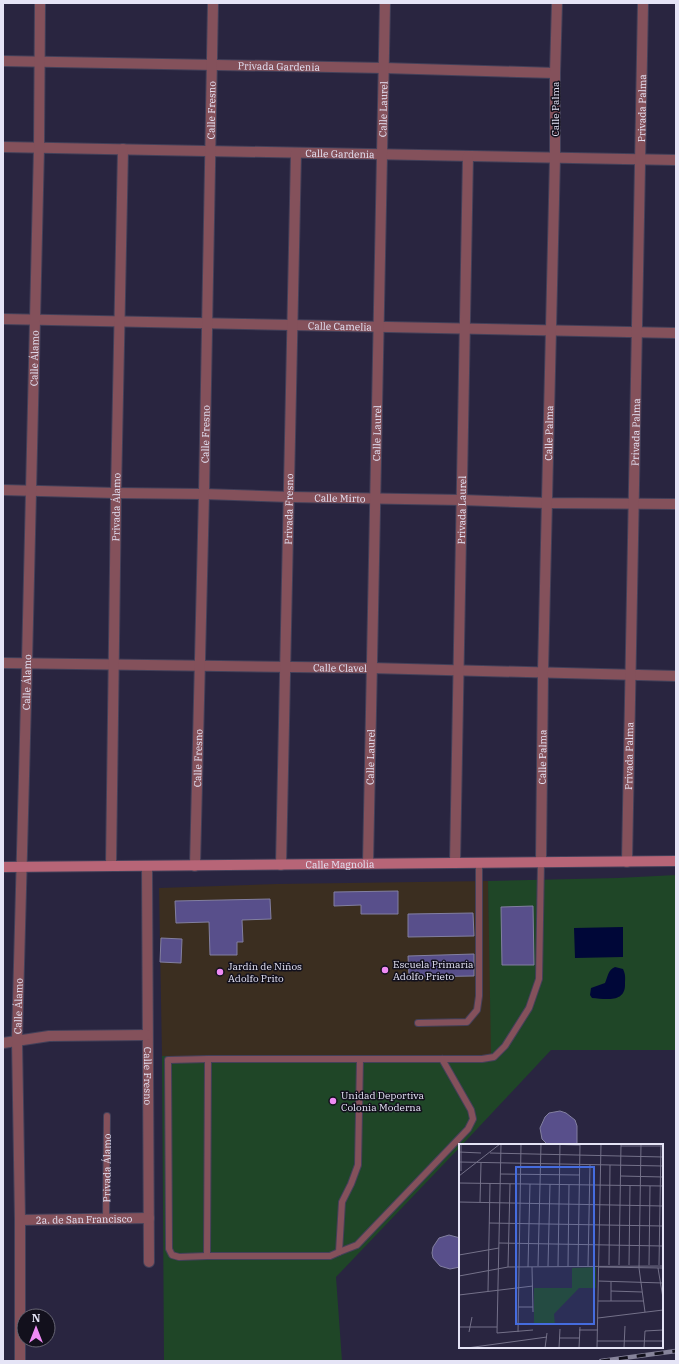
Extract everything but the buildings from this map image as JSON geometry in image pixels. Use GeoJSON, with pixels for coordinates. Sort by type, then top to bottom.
{"type":"FeatureCollection","features":[{"type":"Feature","properties":{"kind":"street","name":"Calle Álamo"},"geometry":{"type":"LineString","coordinates":[[20,1361],[20,1220],[17,1040],[28,663],[34,320],[39,148],[40,3]]}},
{"type":"Feature","properties":{"kind":"street","name":"Calle Fresno"},"geometry":{"type":"LineString","coordinates":[[195,866],[204,494],[213,3]]}},
{"type":"Feature","properties":{"kind":"street","name":"Calle Laurel"},"geometry":{"type":"LineString","coordinates":[[368,864],[385,3]]}},
{"type":"Feature","properties":{"kind":"street","name":"Calle Palma"},"geometry":{"type":"LineString","coordinates":[[541,862],[543,672],[555,157],[557,3]]}},
{"type":"Feature","properties":{"kind":"street","name":"Privada Palma"},"geometry":{"type":"LineString","coordinates":[[627,862],[633,503],[642,158],[643,3]]}},
{"type":"Feature","properties":{"kind":"street","name":"Privada Gardenia"},"geometry":{"type":"LineString","coordinates":[[3,61],[384,68],[555,73]]}},
{"type":"Feature","properties":{"kind":"street","name":"Calle Gardenia"},"geometry":{"type":"LineString","coordinates":[[3,147],[642,158],[676,160]]}},
{"type":"Feature","properties":{"kind":"street","name":"Privada Álamo"},"geometry":{"type":"LineString","coordinates":[[111,866],[116,493],[123,149]]}},
{"type":"Feature","properties":{"kind":"street","name":"Privada Fresno"},"geometry":{"type":"LineString","coordinates":[[281,865],[290,497],[296,153]]}},
{"type":"Feature","properties":{"kind":"street","name":"Privada Laurel"},"geometry":{"type":"LineString","coordinates":[[455,863],[468,156]]}},
{"type":"Feature","properties":{"kind":"street","name":"Calle Camelia"},"geometry":{"type":"LineString","coordinates":[[3,319],[676,332]]}},
{"type":"Feature","properties":{"kind":"street","name":"Calle Mirto"},"geometry":{"type":"LineString","coordinates":[[3,490],[547,503],[676,504]]}},
{"type":"Feature","properties":{"kind":"street","name":"Calle Clavel"},"geometry":{"type":"LineString","coordinates":[[3,663],[371,668],[676,676]]}},
{"type":"Feature","properties":{"kind":"street","name":"Calle Magnolia"},"geometry":{"type":"LineString","coordinates":[[3,867],[676,861]]}},
{"type":"Feature","properties":{"kind":"street","name":"Calle Fresno"},"geometry":{"type":"LineString","coordinates":[[147,866],[149,1262]]}},
{"type":"Feature","properties":{"kind":"street"},"geometry":{"type":"LineString","coordinates":[[3,1043],[49,1036],[148,1036]]}},
{"type":"Feature","properties":{"kind":"street","name":"2a. de San Francisco"},"geometry":{"type":"LineString","coordinates":[[20,1220],[149,1218]]}},
{"type":"Feature","properties":{"kind":"lane"},"geometry":{"type":"LineString","coordinates":[[442,1059],[471,1110],[473,1119],[468,1129],[357,1245],[330,1256],[179,1257],[172,1255],[169,1249],[168,1060],[208,1059],[442,1059],[482,1059],[494,1057],[505,1046],[529,1008],[539,979],[541,862]]}},
{"type":"Feature","properties":{"kind":"lane"},"geometry":{"type":"LineString","coordinates":[[418,1023],[467,1022],[477,1010],[479,996],[480,863]]}},
{"type":"Feature","properties":{"kind":"lane"},"geometry":{"type":"LineString","coordinates":[[208,1059],[208,1256]]}},
{"type":"Feature","properties":{"kind":"lane"},"geometry":{"type":"LineString","coordinates":[[339,1252],[342,1202],[358,1165],[360,1059]]}},
{"type":"Feature","properties":{"kind":"lane","name":"Privada Álamo"},"geometry":{"type":"LineString","coordinates":[[106,1219],[107,1116]]}},
{"type":"Feature","properties":{"kind":"shaded area","name":"Escuela Primaria Adolfo Prieto"},"geometry":{"type":"Polygon","coordinates":[[[488,881],[492,1056],[162,1056],[159,888],[277,884],[488,881]]]}},
{"type":"Feature","properties":{"kind":"shaded area"},"geometry":{"type":"Polygon","coordinates":[[[623,927],[623,957],[575,958],[574,928],[623,927]]]}},
{"type":"Feature","properties":{"kind":"shaded area"},"geometry":{"type":"Polygon","coordinates":[[[615,967],[623,969],[625,973],[625,985],[622,995],[613,999],[592,998],[590,995],[591,988],[605,983],[610,972],[615,967]]]}},
{"type":"Feature","properties":{"kind":"green space","name":"Unidad Deportiva Colonia Moderna"},"geometry":{"type":"Polygon","coordinates":[[[676,875],[676,1050],[551,1050],[463,1144],[459,1144],[459,1148],[336,1277],[342,1361],[164,1361],[162,1056],[491,1056],[488,881],[676,875]]]}},
{"type":"Feature","properties":{"kind":"railway"},"geometry":{"type":"LineString","coordinates":[[601,1361],[676,1351]]}},
{"type":"Feature","properties":{"kind":"place","name":"Escuela Primaria Adolfo Prieto"},"geometry":{"type":"Point","coordinates":[385,970]}},
{"type":"Feature","properties":{"kind":"place","name":"Jardín de Niños Adolfo Prito"},"geometry":{"type":"Point","coordinates":[220,972]}},
{"type":"Feature","properties":{"kind":"place","name":"Unidad Deportiva Colonia Moderna"},"geometry":{"type":"Point","coordinates":[333,1101]}}]}
